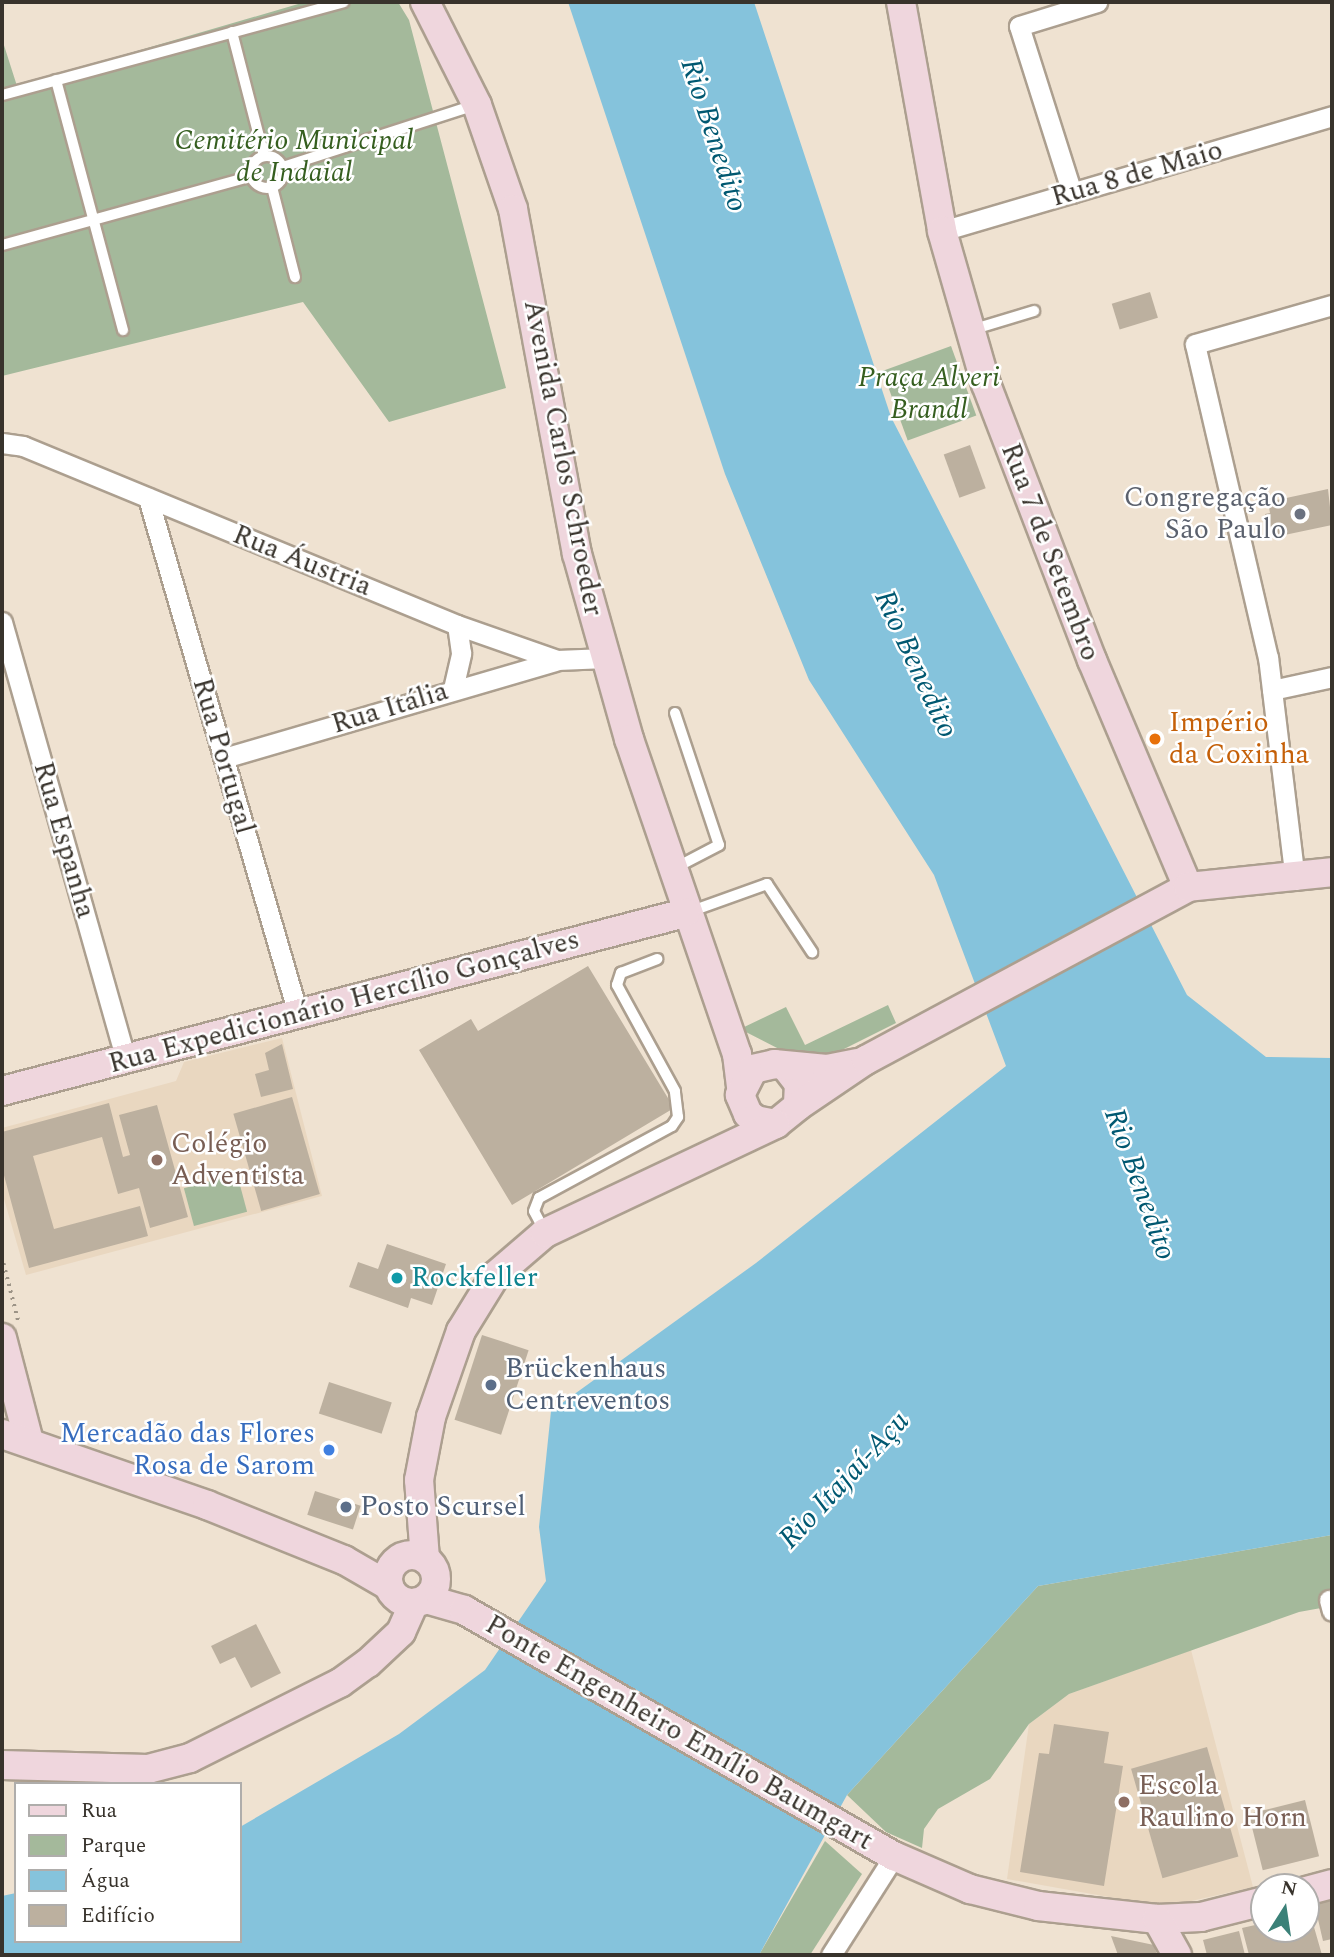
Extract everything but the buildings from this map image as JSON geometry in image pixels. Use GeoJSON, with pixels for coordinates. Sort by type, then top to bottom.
{"type":"FeatureCollection","features":[{"type":"Feature","properties":{"kind":"main road","name":"Avenida Carlos Schroeder"},"geometry":{"type":"LineString","coordinates":[[425,2],[477,105],[521,239],[563,484],[606,658],[685,913],[732,1038],[741,1090]]}},
{"type":"Feature","properties":{"kind":"main road","name":"Rua 7 de Setembro"},"geometry":{"type":"LineString","coordinates":[[901,2],[942,231],[969,330],[1018,474],[1188,887]]}},
{"type":"Feature","properties":{"kind":"main road"},"geometry":{"type":"LineString","coordinates":[[2,1765],[148,1769],[190,1758],[340,1683],[369,1663],[401,1632],[413,1578],[422,1454],[431,1417],[461,1331],[495,1276],[545,1233],[776,1124],[866,1060],[1150,905],[1188,887],[1295,880],[1332,872]]}},
{"type":"Feature","properties":{"kind":"main road","name":"Rua Expedicionário Hercílio Gonçalves"},"geometry":{"type":"LineString","coordinates":[[2,1091],[685,913]]}},
{"type":"Feature","properties":{"kind":"main road"},"geometry":{"type":"LineString","coordinates":[[732,1038],[744,1051],[779,1065],[799,1084],[798,1106]]}},
{"type":"Feature","properties":{"kind":"main road"},"geometry":{"type":"LineString","coordinates":[[692,1162],[723,1133],[753,1069],[779,1065],[827,1069],[866,1060]]}},
{"type":"Feature","properties":{"kind":"main road"},"geometry":{"type":"LineString","coordinates":[[741,1090],[748,1114],[776,1124]]}},
{"type":"Feature","properties":{"kind":"main road"},"geometry":{"type":"LineString","coordinates":[[2,1338],[6,1374],[29,1442]]}},
{"type":"Feature","properties":{"kind":"main road","name":"Ponte Engenheiro Emílio Baumgart"},"geometry":{"type":"LineString","coordinates":[[2,1434],[344,1560],[413,1578],[471,1614],[894,1856],[999,1899],[1157,1919],[1201,1917],[1250,1905]]}},
{"type":"Feature","properties":{"kind":"main road"},"geometry":{"type":"LineString","coordinates":[[1187,1955],[1201,1917]]}},
{"type":"Feature","properties":{"kind":"main road"},"geometry":{"type":"LineString","coordinates":[[1157,1919],[1177,1955]]}},
{"type":"Feature","properties":{"kind":"street"},"geometry":{"type":"LineString","coordinates":[[1072,193],[1019,26],[1097,2]]}},
{"type":"Feature","properties":{"kind":"street","name":"Rua 8 de Maio"},"geometry":{"type":"LineString","coordinates":[[942,231],[1332,116]]}},
{"type":"Feature","properties":{"kind":"street"},"geometry":{"type":"LineString","coordinates":[[1295,880],[1272,690],[1195,344],[1332,304]]}},
{"type":"Feature","properties":{"kind":"street","name":"Rua Áustria"},"geometry":{"type":"LineString","coordinates":[[2,443],[23,446],[457,625],[557,660],[606,658]]}},
{"type":"Feature","properties":{"kind":"street","name":"Rua Portugal"},"geometry":{"type":"LineString","coordinates":[[148,498],[298,1014]]}},
{"type":"Feature","properties":{"kind":"street","name":"Rua Espanha"},"geometry":{"type":"LineString","coordinates":[[2,622],[127,1059]]}},
{"type":"Feature","properties":{"kind":"street"},"geometry":{"type":"LineString","coordinates":[[453,690],[461,653],[457,625]]}},
{"type":"Feature","properties":{"kind":"street","name":"Rua Itália"},"geometry":{"type":"LineString","coordinates":[[224,758],[557,660]]}},
{"type":"Feature","properties":{"kind":"street"},"geometry":{"type":"LineString","coordinates":[[1272,690],[1332,677]]}},
{"type":"Feature","properties":{"kind":"street"},"geometry":{"type":"LineString","coordinates":[[837,1952],[894,1856]]}},
{"type":"Feature","properties":{"kind":"lane"},"geometry":{"type":"LineString","coordinates":[[2,94],[344,2]]}},
{"type":"Feature","properties":{"kind":"lane"},"geometry":{"type":"LineString","coordinates":[[232,32],[264,156]]}},
{"type":"Feature","properties":{"kind":"lane"},"geometry":{"type":"LineString","coordinates":[[56,80],[96,220],[123,330]]}},
{"type":"Feature","properties":{"kind":"lane"},"geometry":{"type":"LineString","coordinates":[[283,167],[477,105]]}},
{"type":"Feature","properties":{"kind":"lane"},"geometry":{"type":"LineString","coordinates":[[264,156],[277,159],[283,167],[283,177],[272,187],[262,187],[252,176],[252,166],[264,156]]}},
{"type":"Feature","properties":{"kind":"lane"},"geometry":{"type":"LineString","coordinates":[[2,245],[252,176]]}},
{"type":"Feature","properties":{"kind":"lane"},"geometry":{"type":"LineString","coordinates":[[272,187],[295,277]]}},
{"type":"Feature","properties":{"kind":"lane"},"geometry":{"type":"LineString","coordinates":[[969,330],[1034,311]]}},
{"type":"Feature","properties":{"kind":"lane"},"geometry":{"type":"LineString","coordinates":[[672,870],[719,845],[675,713]]}},
{"type":"Feature","properties":{"kind":"lane"},"geometry":{"type":"LineString","coordinates":[[685,913],[767,884],[813,952]]}},
{"type":"Feature","properties":{"kind":"lane"},"geometry":{"type":"LineString","coordinates":[[545,1233],[534,1211],[536,1201],[672,1126],[678,1117],[675,1091],[617,985],[621,973],[657,959]]}},
{"type":"Feature","properties":{"kind":"shaded area","name":"Colégio Adventista"},"geometry":{"type":"Polygon","coordinates":[[[282,1038],[322,1196],[26,1275],[2,1192],[2,1128],[176,1081],[184,1062],[282,1038]]]}},
{"type":"Feature","properties":{"kind":"shaded area","name":"Escola Raulino Horn"},"geometry":{"type":"Polygon","coordinates":[[[1191,1650],[1250,1876],[1250,1888],[1165,1907],[1007,1879],[1029,1724],[1069,1694],[1191,1650]]]}},
{"type":"Feature","properties":{"kind":"green space","name":"Cemitério Municipal de Indaial"},"geometry":{"type":"Polygon","coordinates":[[[305,2],[398,2],[409,20],[506,388],[389,422],[303,302],[2,376],[2,39],[17,86],[305,2]]]}},
{"type":"Feature","properties":{"kind":"green space","name":"Praça Alveri Brandl"},"geometry":{"type":"Polygon","coordinates":[[[951,346],[976,416],[908,441],[882,371],[951,346]]]}},
{"type":"Feature","properties":{"kind":"green space"},"geometry":{"type":"Polygon","coordinates":[[[888,1005],[896,1023],[832,1055],[783,1051],[740,1029],[786,1007],[805,1045],[888,1005]]]}},
{"type":"Feature","properties":{"kind":"green space"},"geometry":{"type":"Polygon","coordinates":[[[237,1174],[247,1212],[194,1226],[184,1188],[237,1174]]]}},
{"type":"Feature","properties":{"kind":"green space"},"geometry":{"type":"Polygon","coordinates":[[[1332,1535],[1332,1606],[1299,1612],[1069,1694],[1029,1724],[990,1779],[938,1809],[924,1829],[922,1848],[886,1832],[847,1795],[1038,1586],[1332,1535]]]}},
{"type":"Feature","properties":{"kind":"green space"},"geometry":{"type":"Polygon","coordinates":[[[825,1841],[862,1874],[810,1955],[759,1955],[825,1841]]]}},
{"type":"Feature","properties":{"kind":"water"},"geometry":{"type":"Polygon","coordinates":[[[568,2],[754,2],[891,417],[1187,995],[1266,1057],[1332,1058],[1332,1535],[1038,1586],[847,1795],[759,1955],[2,1955],[2,1896],[14,1893],[14,1943],[242,1943],[242,1826],[399,1734],[485,1670],[546,1581],[539,1527],[551,1411],[756,1263],[1006,1066],[934,875],[809,680],[725,474],[568,2]]]}},
{"type":"Feature","properties":{"kind":"place","name":"Congregação São Paulo"},"geometry":{"type":"Point","coordinates":[1300,514]}},
{"type":"Feature","properties":{"kind":"place","name":"Império da Coxinha"},"geometry":{"type":"Point","coordinates":[1155,739]}},
{"type":"Feature","properties":{"kind":"place","name":"Colégio Adventista"},"geometry":{"type":"Point","coordinates":[157,1160]}},
{"type":"Feature","properties":{"kind":"place","name":"Rockfeller"},"geometry":{"type":"Point","coordinates":[397,1278]}},
{"type":"Feature","properties":{"kind":"place","name":"Brückenhaus Centreventos"},"geometry":{"type":"Point","coordinates":[491,1385]}},
{"type":"Feature","properties":{"kind":"place","name":"Mercadão das Flores Rosa de Sarom"},"geometry":{"type":"Point","coordinates":[329,1450]}},
{"type":"Feature","properties":{"kind":"place","name":"Posto Scursel"},"geometry":{"type":"Point","coordinates":[346,1507]}},
{"type":"Feature","properties":{"kind":"place","name":"Escola Raulino Horn"},"geometry":{"type":"Point","coordinates":[1124,1802]}},
{"type":"Feature","properties":{"kind":"water label","name":"Rio Benedito"},"geometry":{"type":"Point","coordinates":[714,135]}},
{"type":"Feature","properties":{"kind":"water label","name":"Rio Benedito"},"geometry":{"type":"Point","coordinates":[916,664]}},
{"type":"Feature","properties":{"kind":"water label","name":"Rio Benedito"},"geometry":{"type":"Point","coordinates":[1140,1184]}},
{"type":"Feature","properties":{"kind":"water label","name":"Rio Itajaí-Açu"},"geometry":{"type":"Point","coordinates":[844,1480]}}]}
